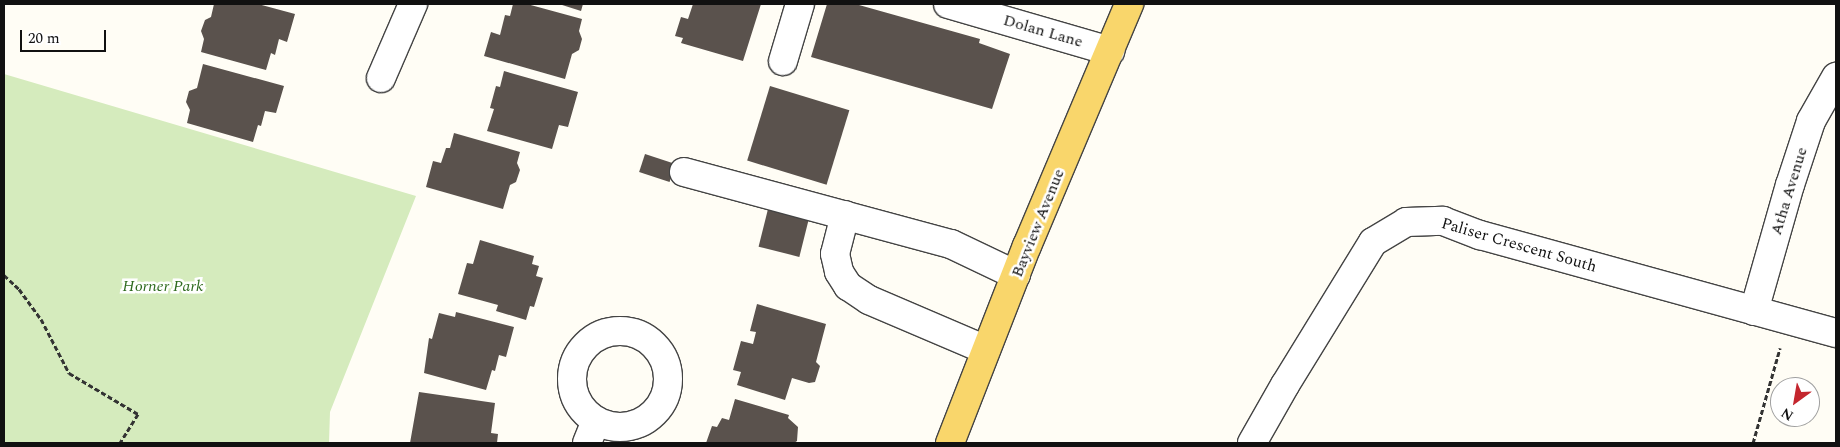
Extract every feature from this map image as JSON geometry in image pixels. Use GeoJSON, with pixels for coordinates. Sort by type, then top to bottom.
{"type":"FeatureCollection","features":[{"type":"Feature","properties":{"kind":"main road","name":"Bayview Avenue"},"geometry":{"type":"LineString","coordinates":[[950,443],[1016,275],[1129,4]]}},
{"type":"Feature","properties":{"kind":"street"},"geometry":{"type":"LineString","coordinates":[[381,78],[413,4]]}},
{"type":"Feature","properties":{"kind":"street"},"geometry":{"type":"LineString","coordinates":[[782,62],[800,4]]}},
{"type":"Feature","properties":{"kind":"street","name":"Dolan Lane"},"geometry":{"type":"LineString","coordinates":[[948,4],[1110,51]]}},
{"type":"Feature","properties":{"kind":"street","name":"Atha Avenue"},"geometry":{"type":"LineString","coordinates":[[1754,311],[1790,185],[1811,122],[1836,77]]}},
{"type":"Feature","properties":{"kind":"street"},"geometry":{"type":"LineString","coordinates":[[684,172],[952,244],[1016,275]]}},
{"type":"Feature","properties":{"kind":"street"},"geometry":{"type":"LineString","coordinates":[[845,215],[835,254],[839,272],[848,286],[869,300],[986,350]]}},
{"type":"Feature","properties":{"kind":"street","name":"Paliser Crescent South"},"geometry":{"type":"LineString","coordinates":[[1252,443],[1373,242],[1406,222],[1443,221],[1480,235],[1836,333]]}},
{"type":"Feature","properties":{"kind":"path"},"geometry":{"type":"LineString","coordinates":[[4,275],[19,289],[41,319],[69,373],[138,414],[120,443]]}},
{"type":"Feature","properties":{"kind":"path"},"geometry":{"type":"LineString","coordinates":[[1753,443],[1788,320]]}},
{"type":"Feature","properties":{"kind":"green space","name":"Horner Park"},"geometry":{"type":"Polygon","coordinates":[[[4,74],[416,196],[330,412],[329,443],[4,443],[4,74]]]}},
{"type":"Feature","properties":{"kind":"building"},"geometry":{"type":"Polygon","coordinates":[[[214,4],[258,4],[295,14],[287,42],[279,39],[275,55],[271,53],[266,70],[201,52],[204,39],[201,31],[205,20],[211,17],[214,4]]]}},
{"type":"Feature","properties":{"kind":"building"},"geometry":{"type":"Polygon","coordinates":[[[513,4],[527,4],[582,19],[579,31],[582,39],[579,50],[572,54],[565,79],[484,56],[491,32],[500,35],[505,15],[510,16],[513,4]]]}},
{"type":"Feature","properties":{"kind":"building"},"geometry":{"type":"Polygon","coordinates":[[[559,4],[583,4],[581,11],[559,4]]]}},
{"type":"Feature","properties":{"kind":"building"},"geometry":{"type":"Polygon","coordinates":[[[693,4],[761,4],[743,61],[681,43],[683,38],[675,36],[681,17],[688,19],[693,4]]]}},
{"type":"Feature","properties":{"kind":"building"},"geometry":{"type":"Polygon","coordinates":[[[827,4],[859,5],[980,39],[979,43],[1010,54],[992,109],[811,57],[827,4]]]}},
{"type":"Feature","properties":{"kind":"building"},"geometry":{"type":"Polygon","coordinates":[[[203,64],[284,86],[276,113],[265,111],[261,126],[258,125],[253,142],[187,123],[190,110],[186,102],[189,91],[197,88],[203,64]]]}},
{"type":"Feature","properties":{"kind":"building"},"geometry":{"type":"Polygon","coordinates":[[[504,71],[578,92],[568,127],[559,125],[552,149],[487,131],[494,109],[490,108],[496,86],[500,87],[504,71]]]}},
{"type":"Feature","properties":{"kind":"building"},"geometry":{"type":"Polygon","coordinates":[[[770,86],[849,110],[827,185],[747,161],[770,86]]]}},
{"type":"Feature","properties":{"kind":"building"},"geometry":{"type":"Polygon","coordinates":[[[454,133],[520,152],[517,163],[520,170],[516,182],[510,185],[503,209],[426,187],[433,161],[441,163],[446,148],[450,148],[454,133]]]}},
{"type":"Feature","properties":{"kind":"building"},"geometry":{"type":"Polygon","coordinates":[[[645,154],[675,164],[670,182],[639,172],[645,154]]]}},
{"type":"Feature","properties":{"kind":"building"},"geometry":{"type":"Polygon","coordinates":[[[769,205],[810,215],[799,257],[759,247],[769,205]]]}},
{"type":"Feature","properties":{"kind":"building"},"geometry":{"type":"Polygon","coordinates":[[[480,240],[534,256],[532,264],[539,266],[536,276],[543,278],[534,307],[530,306],[526,320],[496,311],[498,305],[458,294],[467,263],[473,264],[480,240]]]}},
{"type":"Feature","properties":{"kind":"building"},"geometry":{"type":"Polygon","coordinates":[[[757,304],[826,324],[816,362],[820,366],[815,382],[809,383],[792,378],[785,400],[737,385],[741,372],[733,370],[741,341],[753,344],[756,332],[750,331],[757,304]]]}},
{"type":"Feature","properties":{"kind":"building"},"geometry":{"type":"Polygon","coordinates":[[[456,312],[514,327],[506,357],[499,355],[495,371],[492,370],[486,390],[424,373],[429,338],[432,339],[439,313],[455,317],[456,312]]]}},
{"type":"Feature","properties":{"kind":"building"},"geometry":{"type":"Polygon","coordinates":[[[419,392],[495,403],[491,433],[498,434],[497,443],[410,443],[419,392]]]}},
{"type":"Feature","properties":{"kind":"building"},"geometry":{"type":"Polygon","coordinates":[[[735,399],[789,415],[788,418],[798,427],[797,441],[794,443],[706,443],[712,426],[717,427],[722,418],[729,420],[735,399]]]}}]}
